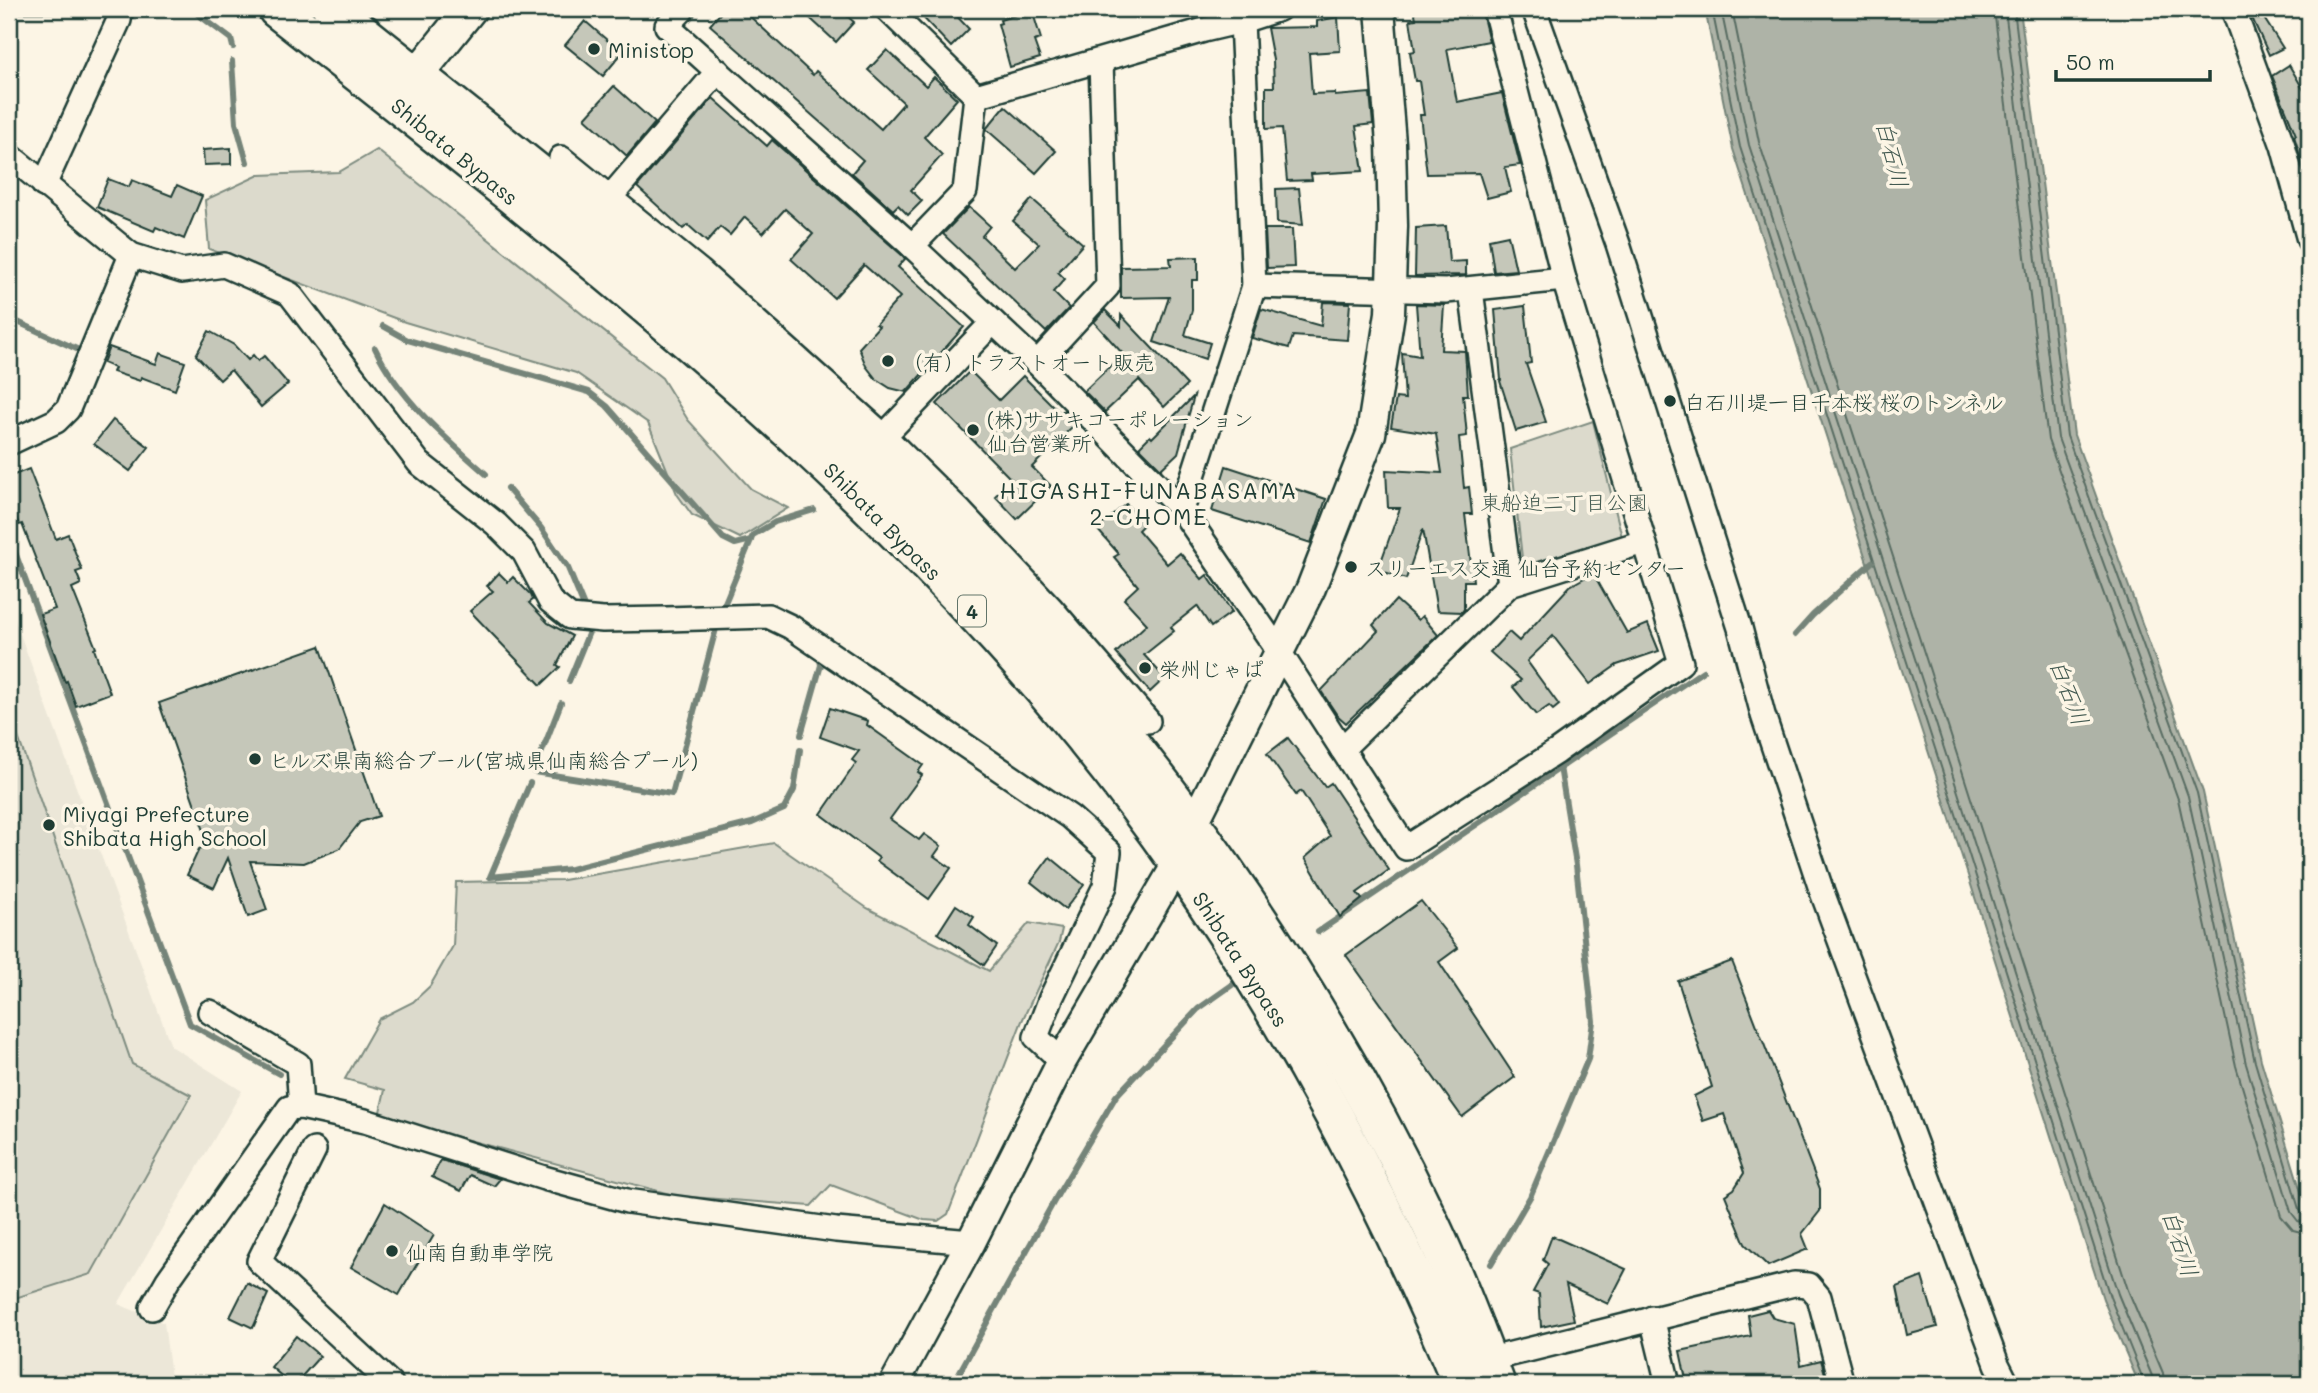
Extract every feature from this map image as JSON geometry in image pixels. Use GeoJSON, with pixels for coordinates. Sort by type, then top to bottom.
{"type":"FeatureCollection","features":[{"type":"Feature","properties":{"kind":"highway","name":"Shibata Bypass"},"geometry":{"type":"LineString","coordinates":[[277,9],[601,207],[756,355],[862,451],[922,511],[1042,619],[1193,825],[1316,1011],[1356,1080],[1430,1224],[1469,1311],[1482,1376]]}},
{"type":"Feature","properties":{"kind":"highway","name":"Shibata Bypass"},"geometry":{"type":"LineString","coordinates":[[332,9],[405,89],[826,464],[918,554],[1022,665],[1096,754],[1178,862],[1263,989],[1327,1099],[1385,1212],[1482,1376]]}},
{"type":"Feature","properties":{"kind":"main road"},"geometry":{"type":"LineString","coordinates":[[405,89],[470,9]]}},
{"type":"Feature","properties":{"kind":"street"},"geometry":{"type":"LineString","coordinates":[[44,185],[119,20],[121,9]]}},
{"type":"Feature","properties":{"kind":"street"},"geometry":{"type":"LineString","coordinates":[[683,9],[667,26],[912,246],[1037,363],[1182,510],[1280,653],[1406,848],[1556,752],[1681,663],[1564,279],[1495,9]]}},
{"type":"Feature","properties":{"kind":"street"},"geometry":{"type":"LineString","coordinates":[[887,9],[976,96]]}},
{"type":"Feature","properties":{"kind":"street"},"geometry":{"type":"LineString","coordinates":[[976,96],[1204,30],[1242,22],[1279,9]]}},
{"type":"Feature","properties":{"kind":"street"},"geometry":{"type":"LineString","coordinates":[[894,1384],[971,1242],[1062,1061],[1178,862],[1193,825],[1311,588],[1371,434],[1392,289],[1391,143],[1380,9]]}},
{"type":"Feature","properties":{"kind":"street"},"geometry":{"type":"LineString","coordinates":[[1534,9],[1618,244],[1740,628],[1763,715],[1822,892],[2007,1384]]}},
{"type":"Feature","properties":{"kind":"street"},"geometry":{"type":"LineString","coordinates":[[2233,9],[2283,146],[2309,240]]}},
{"type":"Feature","properties":{"kind":"street"},"geometry":{"type":"LineString","coordinates":[[1182,510],[1254,286],[1242,22]]}},
{"type":"Feature","properties":{"kind":"street"},"geometry":{"type":"LineString","coordinates":[[1037,363],[1108,286],[1101,61]]}},
{"type":"Feature","properties":{"kind":"street"},"geometry":{"type":"LineString","coordinates":[[601,207],[718,72]]}},
{"type":"Feature","properties":{"kind":"street"},"geometry":{"type":"LineString","coordinates":[[912,246],[965,191],[976,96]]}},
{"type":"Feature","properties":{"kind":"street"},"geometry":{"type":"LineString","coordinates":[[9,155],[131,255],[182,271],[224,265],[290,294],[419,463],[515,542],[524,552],[550,601],[570,617],[654,620],[768,616],[790,627],[1070,817],[1109,852],[1105,886],[1051,998],[1036,1037],[1062,1061]]}},
{"type":"Feature","properties":{"kind":"street"},"geometry":{"type":"LineString","coordinates":[[561,158],[601,207],[700,271],[884,436],[961,512],[1042,619],[1148,721]]}},
{"type":"Feature","properties":{"kind":"street"},"geometry":{"type":"LineString","coordinates":[[9,443],[56,421],[68,409],[131,255]]}},
{"type":"Feature","properties":{"kind":"street"},"geometry":{"type":"LineString","coordinates":[[1254,286],[1471,290],[1564,279]]}},
{"type":"Feature","properties":{"kind":"street"},"geometry":{"type":"LineString","coordinates":[[1471,290],[1510,584]]}},
{"type":"Feature","properties":{"kind":"street"},"geometry":{"type":"LineString","coordinates":[[884,436],[993,322]]}},
{"type":"Feature","properties":{"kind":"street"},"geometry":{"type":"LineString","coordinates":[[1342,749],[1510,584],[1643,541]]}},
{"type":"Feature","properties":{"kind":"street"},"geometry":{"type":"LineString","coordinates":[[210,1012],[298,1064],[301,1107]]}},
{"type":"Feature","properties":{"kind":"street"},"geometry":{"type":"LineString","coordinates":[[152,1308],[168,1280],[259,1148],[289,1108],[301,1107],[365,1121],[544,1178],[627,1201],[836,1230],[971,1242]]}},
{"type":"Feature","properties":{"kind":"street"},"geometry":{"type":"LineString","coordinates":[[314,1150],[259,1261],[391,1384]]}},
{"type":"Feature","properties":{"kind":"street"},"geometry":{"type":"LineString","coordinates":[[1482,1376],[1653,1318],[1794,1284],[1809,1285],[1819,1297],[1842,1384]]}},
{"type":"Feature","properties":{"kind":"street"},"geometry":{"type":"LineString","coordinates":[[1653,1318],[1668,1384]]}},
{"type":"Feature","properties":{"kind":"shaded area","name":"Miyagi Prefecture Shibata High School"},"geometry":{"type":"Polygon","coordinates":[[[9,604],[171,1046],[242,1091],[118,1304],[164,1323],[172,1384],[9,1384],[9,604]]]}},
{"type":"Feature","properties":{"kind":"green space"},"geometry":{"type":"Polygon","coordinates":[[[377,150],[662,378],[688,420],[751,489],[788,508],[740,538],[692,515],[677,494],[648,423],[576,373],[405,322],[209,249],[205,200],[259,175],[339,172],[377,150]]]}},
{"type":"Feature","properties":{"kind":"green space","name":"東船迫二丁目公園"},"geometry":{"type":"Polygon","coordinates":[[[1593,421],[1622,537],[1534,567],[1522,558],[1510,449],[1593,421]]]}},
{"type":"Feature","properties":{"kind":"green space"},"geometry":{"type":"Polygon","coordinates":[[[9,711],[132,1064],[191,1095],[91,1274],[9,1300],[9,711]]]}},
{"type":"Feature","properties":{"kind":"green space"},"geometry":{"type":"Polygon","coordinates":[[[774,843],[867,908],[989,971],[1029,923],[1062,929],[1059,942],[1022,1021],[948,1214],[938,1221],[924,1220],[831,1185],[811,1206],[677,1196],[379,1116],[385,1090],[345,1079],[379,1019],[413,1002],[430,986],[453,946],[456,882],[563,880],[774,843]]]}},
{"type":"Feature","properties":{"kind":"water","name":"白石川"},"geometry":{"type":"Polygon","coordinates":[[[1705,9],[2020,9],[2074,435],[2203,792],[2261,1060],[2309,1218],[2309,1384],[2139,1384],[2103,1299],[1733,149],[1705,9]]]}},
{"type":"Feature","properties":{"kind":"building"},"geometry":{"type":"Polygon","coordinates":[[[724,9],[742,9],[813,75],[816,71],[881,129],[904,103],[868,70],[887,50],[926,86],[934,77],[957,99],[924,137],[942,155],[911,190],[922,201],[908,215],[898,205],[893,210],[852,173],[863,160],[710,25],[724,9]]]}},
{"type":"Feature","properties":{"kind":"building"},"geometry":{"type":"Polygon","coordinates":[[[800,9],[839,9],[854,22],[836,42],[800,9]]]}},
{"type":"Feature","properties":{"kind":"building"},"geometry":{"type":"Polygon","coordinates":[[[915,9],[950,9],[969,29],[951,47],[915,9]]]}},
{"type":"Feature","properties":{"kind":"building"},"geometry":{"type":"Polygon","coordinates":[[[1414,9],[1481,9],[1489,41],[1447,49],[1457,102],[1502,93],[1520,165],[1505,167],[1511,192],[1487,198],[1479,173],[1427,174],[1420,115],[1424,115],[1419,81],[1415,81],[1410,52],[1415,51],[1410,20],[1416,19],[1414,9]]]}},
{"type":"Feature","properties":{"kind":"building"},"geometry":{"type":"Polygon","coordinates":[[[2248,9],[2258,9],[2283,48],[2269,55],[2248,9]]]}},
{"type":"Feature","properties":{"kind":"building"},"geometry":{"type":"Polygon","coordinates":[[[1032,10],[1041,39],[1034,41],[1040,58],[1010,67],[998,24],[1001,23],[1000,20],[1032,10]]]}},
{"type":"Feature","properties":{"kind":"building"},"geometry":{"type":"Polygon","coordinates":[[[1338,17],[1340,51],[1309,53],[1312,94],[1335,93],[1335,96],[1370,93],[1373,124],[1356,126],[1363,171],[1311,174],[1312,180],[1287,181],[1282,128],[1266,129],[1266,87],[1274,87],[1273,60],[1267,28],[1317,27],[1317,21],[1338,17]]]}},
{"type":"Feature","properties":{"kind":"building","name":"Ministop"},"geometry":{"type":"Polygon","coordinates":[[[585,21],[622,53],[603,76],[565,45],[585,21]]]}},
{"type":"Feature","properties":{"kind":"building"},"geometry":{"type":"Polygon","coordinates":[[[2289,65],[2309,99],[2309,176],[2272,76],[2289,65]]]}},
{"type":"Feature","properties":{"kind":"building"},"geometry":{"type":"Polygon","coordinates":[[[614,86],[655,123],[627,156],[585,118],[614,86]]]}},
{"type":"Feature","properties":{"kind":"building"},"geometry":{"type":"Polygon","coordinates":[[[713,98],[767,146],[772,140],[903,256],[905,259],[898,267],[964,327],[906,392],[890,388],[876,379],[866,366],[859,348],[900,297],[864,265],[834,298],[791,259],[813,234],[785,209],[763,233],[745,217],[730,235],[720,227],[707,242],[688,225],[683,229],[637,187],[713,98]]]}},
{"type":"Feature","properties":{"kind":"building"},"geometry":{"type":"Polygon","coordinates":[[[1005,106],[1056,151],[1036,173],[986,129],[1005,106]]]}},
{"type":"Feature","properties":{"kind":"building"},"geometry":{"type":"Polygon","coordinates":[[[231,148],[231,164],[204,165],[203,150],[231,148]]]}},
{"type":"Feature","properties":{"kind":"building"},"geometry":{"type":"Polygon","coordinates":[[[108,179],[129,187],[132,180],[172,196],[177,185],[202,196],[184,239],[156,227],[154,231],[97,207],[108,179]]]}},
{"type":"Feature","properties":{"kind":"building"},"geometry":{"type":"Polygon","coordinates":[[[1299,188],[1303,225],[1277,223],[1276,189],[1299,188]]]}},
{"type":"Feature","properties":{"kind":"building"},"geometry":{"type":"Polygon","coordinates":[[[1032,199],[1083,244],[1058,272],[1065,279],[1053,292],[1069,308],[1046,332],[943,234],[969,207],[990,226],[982,236],[1015,268],[1039,244],[1013,221],[1032,199]]]}},
{"type":"Feature","properties":{"kind":"building"},"geometry":{"type":"Polygon","coordinates":[[[1446,226],[1449,262],[1466,261],[1466,275],[1415,276],[1416,228],[1446,226]]]}},
{"type":"Feature","properties":{"kind":"building"},"geometry":{"type":"Polygon","coordinates":[[[1265,229],[1292,229],[1294,267],[1267,268],[1265,229]]]}},
{"type":"Feature","properties":{"kind":"building"},"geometry":{"type":"Polygon","coordinates":[[[1508,235],[1516,270],[1494,272],[1489,239],[1508,235]]]}},
{"type":"Feature","properties":{"kind":"building"},"geometry":{"type":"Polygon","coordinates":[[[1198,257],[1198,280],[1192,280],[1192,310],[1185,335],[1210,343],[1205,359],[1154,342],[1169,297],[1121,298],[1121,267],[1171,266],[1170,258],[1198,257]]]}},
{"type":"Feature","properties":{"kind":"building"},"geometry":{"type":"Polygon","coordinates":[[[1323,302],[1350,303],[1347,340],[1293,336],[1289,348],[1252,338],[1261,309],[1321,326],[1323,302]]]}},
{"type":"Feature","properties":{"kind":"building"},"geometry":{"type":"Polygon","coordinates":[[[1416,304],[1444,305],[1441,350],[1465,351],[1468,395],[1463,395],[1467,436],[1459,437],[1464,488],[1469,487],[1472,514],[1465,514],[1473,581],[1464,581],[1462,612],[1437,611],[1423,529],[1406,579],[1378,570],[1400,508],[1388,508],[1386,470],[1442,473],[1436,434],[1391,427],[1396,398],[1405,399],[1402,353],[1420,356],[1416,304]]]}},
{"type":"Feature","properties":{"kind":"building"},"geometry":{"type":"Polygon","coordinates":[[[1525,306],[1531,363],[1526,364],[1546,422],[1516,431],[1500,381],[1495,310],[1525,306]]]}},
{"type":"Feature","properties":{"kind":"building"},"geometry":{"type":"Polygon","coordinates":[[[1105,310],[1121,326],[1121,315],[1187,385],[1164,407],[1139,380],[1105,412],[1084,391],[1123,354],[1094,322],[1105,310]]]}},
{"type":"Feature","properties":{"kind":"building"},"geometry":{"type":"Polygon","coordinates":[[[209,331],[234,345],[248,360],[253,355],[258,361],[264,356],[288,384],[261,407],[231,370],[220,380],[196,355],[209,331]]]}},
{"type":"Feature","properties":{"kind":"building"},"geometry":{"type":"Polygon","coordinates":[[[109,347],[156,364],[160,353],[185,362],[175,390],[141,377],[140,381],[113,372],[115,368],[103,363],[109,347]]]}},
{"type":"Feature","properties":{"kind":"building"},"geometry":{"type":"Polygon","coordinates":[[[970,371],[999,400],[1023,376],[1060,413],[1064,410],[1076,423],[1032,467],[1051,486],[1017,519],[995,496],[1012,480],[937,404],[970,371]]]}},
{"type":"Feature","properties":{"kind":"building"},"geometry":{"type":"Polygon","coordinates":[[[1194,396],[1178,453],[1161,469],[1139,447],[1150,436],[1152,438],[1194,396]]]}},
{"type":"Feature","properties":{"kind":"building"},"geometry":{"type":"Polygon","coordinates":[[[113,420],[149,447],[130,471],[94,444],[113,420]]]}},
{"type":"Feature","properties":{"kind":"building"},"geometry":{"type":"Polygon","coordinates":[[[1226,466],[1326,499],[1311,543],[1212,511],[1226,466]]]}},
{"type":"Feature","properties":{"kind":"building"},"geometry":{"type":"Polygon","coordinates":[[[29,469],[56,539],[68,534],[82,570],[76,572],[81,584],[72,588],[96,648],[94,649],[110,693],[76,706],[40,614],[55,609],[9,498],[9,477],[29,469]]]}},
{"type":"Feature","properties":{"kind":"building"},"geometry":{"type":"Polygon","coordinates":[[[1126,504],[1144,524],[1138,530],[1167,564],[1180,553],[1202,579],[1207,575],[1232,612],[1211,627],[1197,606],[1171,627],[1174,631],[1144,655],[1165,678],[1150,692],[1116,653],[1147,624],[1124,599],[1138,586],[1114,557],[1119,554],[1097,529],[1126,504]]]}},
{"type":"Feature","properties":{"kind":"building"},"geometry":{"type":"Polygon","coordinates":[[[499,573],[508,582],[513,577],[531,595],[533,600],[529,603],[548,623],[572,636],[557,665],[560,667],[541,685],[470,611],[493,591],[487,586],[499,573]]]}},
{"type":"Feature","properties":{"kind":"building"},"geometry":{"type":"Polygon","coordinates":[[[1593,573],[1627,633],[1648,624],[1659,651],[1617,665],[1590,684],[1553,636],[1527,661],[1559,705],[1553,710],[1549,706],[1536,715],[1513,687],[1521,680],[1490,652],[1509,632],[1519,641],[1570,586],[1593,573]]]}},
{"type":"Feature","properties":{"kind":"building"},"geometry":{"type":"Polygon","coordinates":[[[1396,600],[1418,620],[1422,616],[1438,635],[1346,723],[1337,715],[1321,691],[1378,631],[1373,625],[1396,600]]]}},
{"type":"Feature","properties":{"kind":"building"},"geometry":{"type":"Polygon","coordinates":[[[320,646],[379,816],[360,822],[339,849],[304,863],[250,861],[267,910],[248,917],[228,858],[214,888],[187,875],[199,849],[209,845],[159,703],[320,646]]]}},
{"type":"Feature","properties":{"kind":"building"},"geometry":{"type":"Polygon","coordinates":[[[830,708],[868,721],[867,725],[923,765],[918,772],[922,775],[890,819],[919,840],[924,834],[941,846],[934,856],[951,868],[929,899],[877,861],[879,858],[821,814],[856,763],[852,760],[859,751],[820,737],[830,708]]]}},
{"type":"Feature","properties":{"kind":"building"},"geometry":{"type":"Polygon","coordinates":[[[1288,738],[1325,787],[1331,783],[1389,870],[1357,893],[1362,899],[1340,917],[1305,858],[1330,836],[1301,791],[1296,795],[1267,754],[1288,738]]]}},
{"type":"Feature","properties":{"kind":"building"},"geometry":{"type":"Polygon","coordinates":[[[1050,857],[1084,885],[1065,909],[1031,882],[1050,857]]]}},
{"type":"Feature","properties":{"kind":"building"},"geometry":{"type":"Polygon","coordinates":[[[1421,901],[1458,948],[1439,962],[1515,1077],[1462,1117],[1346,955],[1421,901]]]}},
{"type":"Feature","properties":{"kind":"building"},"geometry":{"type":"Polygon","coordinates":[[[956,905],[974,917],[969,925],[997,946],[984,965],[938,933],[956,905]]]}},
{"type":"Feature","properties":{"kind":"building"},"geometry":{"type":"Polygon","coordinates":[[[1732,961],[1820,1189],[1820,1211],[1802,1234],[1808,1249],[1768,1266],[1745,1244],[1725,1195],[1734,1189],[1744,1173],[1724,1114],[1703,1121],[1694,1096],[1712,1087],[1678,981],[1732,961]]]}},
{"type":"Feature","properties":{"kind":"building"},"geometry":{"type":"Polygon","coordinates":[[[441,1160],[500,1179],[494,1186],[470,1175],[461,1191],[432,1177],[441,1160]]]}},
{"type":"Feature","properties":{"kind":"building","name":"仙南自動車学院"},"geometry":{"type":"Polygon","coordinates":[[[385,1203],[434,1235],[399,1295],[351,1267],[385,1203]]]}},
{"type":"Feature","properties":{"kind":"building"},"geometry":{"type":"Polygon","coordinates":[[[1552,1236],[1626,1269],[1608,1304],[1566,1284],[1574,1320],[1541,1327],[1539,1294],[1533,1292],[1548,1264],[1543,1260],[1552,1236]]]}},
{"type":"Feature","properties":{"kind":"building"},"geometry":{"type":"Polygon","coordinates":[[[1922,1277],[1937,1327],[1907,1335],[1897,1287],[1922,1277]]]}},
{"type":"Feature","properties":{"kind":"building"},"geometry":{"type":"Polygon","coordinates":[[[247,1283],[268,1294],[253,1328],[230,1317],[247,1283]]]}},
{"type":"Feature","properties":{"kind":"building"},"geometry":{"type":"Polygon","coordinates":[[[1768,1310],[1773,1318],[1795,1324],[1801,1365],[1821,1360],[1828,1384],[1766,1384],[1764,1378],[1739,1384],[1687,1384],[1680,1351],[1751,1336],[1748,1315],[1768,1310]]]}},
{"type":"Feature","properties":{"kind":"building"},"geometry":{"type":"Polygon","coordinates":[[[296,1336],[320,1356],[295,1384],[291,1384],[271,1367],[296,1336]]]}},
{"type":"Feature","properties":{"kind":"waterway"},"geometry":{"type":"LineString","coordinates":[[128,10],[149,9]]}},
{"type":"Feature","properties":{"kind":"waterway"},"geometry":{"type":"LineString","coordinates":[[191,9],[231,39],[233,47]]}},
{"type":"Feature","properties":{"kind":"waterway"},"geometry":{"type":"LineString","coordinates":[[9,11],[114,11]]}},
{"type":"Feature","properties":{"kind":"waterway"},"geometry":{"type":"LineString","coordinates":[[232,61],[236,123],[247,162]]}},
{"type":"Feature","properties":{"kind":"waterway"},"geometry":{"type":"LineString","coordinates":[[9,318],[81,351]]}},
{"type":"Feature","properties":{"kind":"waterway"},"geometry":{"type":"LineString","coordinates":[[383,326],[408,340],[589,392],[607,406],[723,538],[735,544],[751,540]]}},
{"type":"Feature","properties":{"kind":"waterway"},"geometry":{"type":"LineString","coordinates":[[375,348],[410,400],[486,474]]}},
{"type":"Feature","properties":{"kind":"waterway"},"geometry":{"type":"LineString","coordinates":[[507,488],[541,528],[568,568],[585,609],[591,610]]}},
{"type":"Feature","properties":{"kind":"waterway"},"geometry":{"type":"LineString","coordinates":[[722,610],[753,535],[775,522],[814,510]]}},
{"type":"Feature","properties":{"kind":"waterway"},"geometry":{"type":"LineString","coordinates":[[9,536],[190,1024],[279,1074]]}},
{"type":"Feature","properties":{"kind":"waterway"},"geometry":{"type":"LineString","coordinates":[[1795,635],[1813,615],[1872,562]]}},
{"type":"Feature","properties":{"kind":"waterway"},"geometry":{"type":"LineString","coordinates":[[561,703],[534,772],[672,794],[719,625]]}},
{"type":"Feature","properties":{"kind":"waterway"},"geometry":{"type":"LineString","coordinates":[[569,681],[591,627]]}},
{"type":"Feature","properties":{"kind":"waterway"},"geometry":{"type":"LineString","coordinates":[[801,735],[821,665],[815,656]]}},
{"type":"Feature","properties":{"kind":"waterway"},"geometry":{"type":"LineString","coordinates":[[1318,932],[1703,671]]}},
{"type":"Feature","properties":{"kind":"waterway"},"geometry":{"type":"LineString","coordinates":[[530,783],[490,877],[571,869],[752,823],[784,809],[794,790],[800,750]]}},
{"type":"Feature","properties":{"kind":"waterway"},"geometry":{"type":"LineString","coordinates":[[1491,1264],[1530,1197],[1588,1059],[1593,1021],[1576,865],[1560,767]]}},
{"type":"Feature","properties":{"kind":"waterway"},"geometry":{"type":"LineString","coordinates":[[953,1384],[1058,1194],[1116,1096],[1198,1009],[1232,985]]}},
{"type":"Feature","properties":{"kind":"place","name":"Ministop"},"geometry":{"type":"Point","coordinates":[594,49]}},
{"type":"Feature","properties":{"kind":"place","name":"（有）トラストオート販売"},"geometry":{"type":"Point","coordinates":[888,361]}},
{"type":"Feature","properties":{"kind":"place","name":"白石川堤一目千本桜 桜のトンネル"},"geometry":{"type":"Point","coordinates":[1670,401]}},
{"type":"Feature","properties":{"kind":"place","name":"(株)ササキコーポレーション 仙台営業所"},"geometry":{"type":"Point","coordinates":[973,430]}},
{"type":"Feature","properties":{"kind":"place","name":"スリーエス交通 仙台予約センター"},"geometry":{"type":"Point","coordinates":[1351,567]}},
{"type":"Feature","properties":{"kind":"place","name":"栄州じゃぱ"},"geometry":{"type":"Point","coordinates":[1145,668]}},
{"type":"Feature","properties":{"kind":"place","name":"ヒルズ県南総合プール(宮城県仙南総合プール)"},"geometry":{"type":"Point","coordinates":[255,759]}},
{"type":"Feature","properties":{"kind":"place","name":"Miyagi Prefecture Shibata High School"},"geometry":{"type":"Point","coordinates":[49,825]}},
{"type":"Feature","properties":{"kind":"place","name":"仙南自動車学院"},"geometry":{"type":"Point","coordinates":[392,1251]}},
{"type":"Feature","properties":{"kind":"district","name":"HIGASHI-FUNABASAMA 2-CHOME"},"geometry":{"type":"Point","coordinates":[1149,503]}}]}
